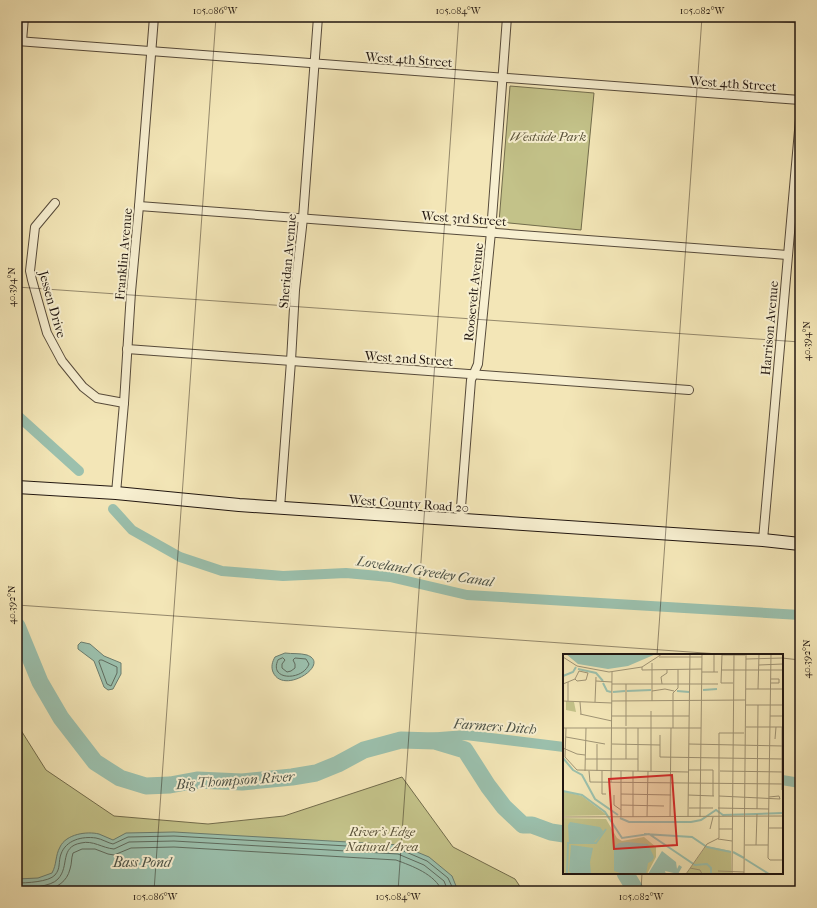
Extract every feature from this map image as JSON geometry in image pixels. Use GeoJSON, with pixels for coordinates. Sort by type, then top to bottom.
{"type":"FeatureCollection","features":[{"type":"Feature","properties":{"kind":"main road","name":"West County Road 20"},"geometry":{"type":"LineString","coordinates":[[17,487],[116,493],[212,503],[280,508],[763,540],[800,544]]}},
{"type":"Feature","properties":{"kind":"street"},"geometry":{"type":"LineString","coordinates":[[20,41],[24,17]]}},
{"type":"Feature","properties":{"kind":"street","name":"Franklin Avenue"},"geometry":{"type":"LineString","coordinates":[[116,493],[154,17]]}},
{"type":"Feature","properties":{"kind":"street","name":"Sheridan Avenue"},"geometry":{"type":"LineString","coordinates":[[280,508],[295,290],[303,218],[318,17]]}},
{"type":"Feature","properties":{"kind":"street","name":"Roosevelt Avenue"},"geometry":{"type":"LineString","coordinates":[[460,520],[471,380],[478,364],[491,232],[507,17]]}},
{"type":"Feature","properties":{"kind":"street","name":"West 4th Street"},"geometry":{"type":"LineString","coordinates":[[20,41],[800,100]]}},
{"type":"Feature","properties":{"kind":"street","name":"Harrison Avenue"},"geometry":{"type":"LineString","coordinates":[[763,540],[800,118]]}},
{"type":"Feature","properties":{"kind":"street","name":"Jessen Drive"},"geometry":{"type":"LineString","coordinates":[[55,203],[35,227],[30,271],[47,333],[62,361],[83,387],[97,398],[124,403]]}},
{"type":"Feature","properties":{"kind":"street","name":"West 3rd Street"},"geometry":{"type":"LineString","coordinates":[[140,206],[787,255]]}},
{"type":"Feature","properties":{"kind":"street","name":"West 2nd Street"},"geometry":{"type":"LineString","coordinates":[[127,349],[689,390]]}},
{"type":"Feature","properties":{"kind":"green space","name":"Westside Park"},"geometry":{"type":"Polygon","coordinates":[[[510,86],[594,93],[581,230],[499,222],[510,86]]]}},
{"type":"Feature","properties":{"kind":"green space","name":"River's Edge Natural Area"},"geometry":{"type":"Polygon","coordinates":[[[17,724],[46,770],[114,816],[208,824],[284,816],[402,777],[453,847],[515,879],[523,891],[17,891],[17,724]]]}},
{"type":"Feature","properties":{"kind":"water"},"geometry":{"type":"Polygon","coordinates":[[[81,642],[90,644],[104,656],[121,663],[121,674],[113,689],[108,690],[104,687],[94,661],[78,649],[78,645],[81,642]]]}},
{"type":"Feature","properties":{"kind":"water"},"geometry":{"type":"Polygon","coordinates":[[[285,653],[307,655],[313,659],[314,665],[310,671],[295,680],[286,681],[278,679],[273,672],[273,663],[275,657],[285,653]]]}},
{"type":"Feature","properties":{"kind":"water","name":"Bass Pond"},"geometry":{"type":"Polygon","coordinates":[[[174,832],[400,845],[429,857],[452,876],[458,891],[17,891],[17,879],[38,878],[52,873],[60,847],[67,839],[77,834],[94,833],[113,840],[126,833],[174,832]]]}},
{"type":"Feature","properties":{"kind":"waterway","name":"Loveland Greeley Canal"},"geometry":{"type":"LineString","coordinates":[[17,415],[79,471]]}},
{"type":"Feature","properties":{"kind":"waterway","name":"Loveland Greeley Canal"},"geometry":{"type":"LineString","coordinates":[[113,509],[132,530],[180,557],[222,571],[283,576],[346,573],[390,577],[467,595],[800,615]]}},
{"type":"Feature","properties":{"kind":"waterway","name":"Big Thompson River"},"geometry":{"type":"LineString","coordinates":[[17,626],[40,682],[61,718],[95,762],[120,778],[146,786],[170,785],[197,780],[242,782],[292,777],[316,773],[338,764],[364,750],[401,740],[435,741],[465,750],[488,786],[504,807],[523,825],[532,825],[551,832],[563,834]]}},
{"type":"Feature","properties":{"kind":"waterway","name":"Farmers Ditch"},"geometry":{"type":"LineString","coordinates":[[401,740],[466,735],[563,747]]}},
{"type":"Feature","properties":{"kind":"waterway","name":"Farmers Ditch"},"geometry":{"type":"LineString","coordinates":[[783,780],[800,783]]}},
{"type":"Feature","properties":{"kind":"waterway","name":"Big Thompson River"},"geometry":{"type":"LineString","coordinates":[[626,874],[636,891]]}}]}
